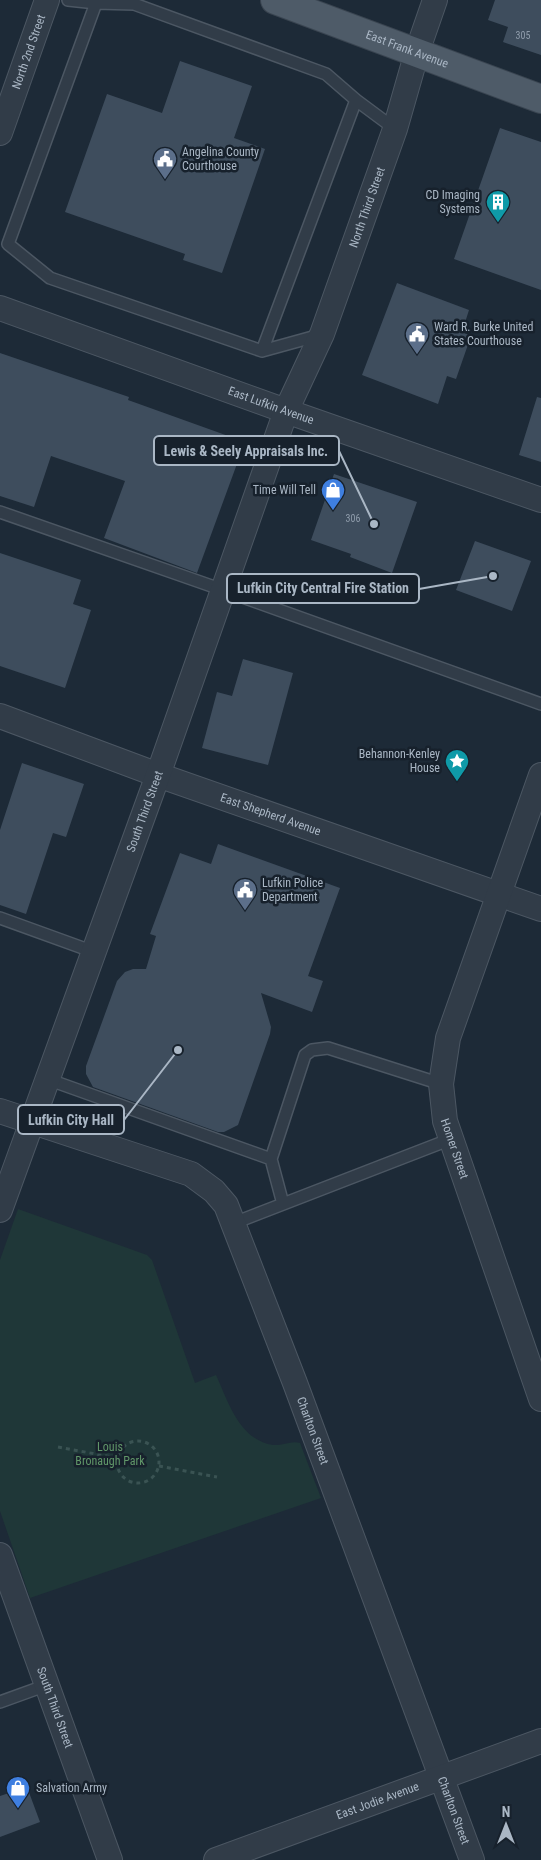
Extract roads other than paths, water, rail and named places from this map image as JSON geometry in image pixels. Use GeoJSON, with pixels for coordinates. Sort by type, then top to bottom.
{"type":"FeatureCollection","features":[{"type":"Feature","properties":{"kind":"main road","name":"East Frank Avenue"},"geometry":{"type":"LineString","coordinates":[[275,0],[541,98]]}},
{"type":"Feature","properties":{"kind":"street","name":"North 2nd Street"},"geometry":{"type":"LineString","coordinates":[[2,118],[47,0]]}},
{"type":"Feature","properties":{"kind":"street","name":"North Third Street"},"geometry":{"type":"LineString","coordinates":[[286,411],[322,334],[395,129],[417,52],[435,0]]}},
{"type":"Feature","properties":{"kind":"street","name":"East Lufkin Avenue"},"geometry":{"type":"LineString","coordinates":[[0,308],[541,500]]}},
{"type":"Feature","properties":{"kind":"street","name":"South Third Street"},"geometry":{"type":"LineString","coordinates":[[0,1210],[158,775],[286,411]]}},
{"type":"Feature","properties":{"kind":"street","name":"East Shepherd Avenue"},"geometry":{"type":"LineString","coordinates":[[0,716],[158,775],[499,896],[541,909]]}},
{"type":"Feature","properties":{"kind":"street","name":"Homer Street"},"geometry":{"type":"LineString","coordinates":[[541,776],[448,1038],[441,1084],[445,1121],[541,1399]]}},
{"type":"Feature","properties":{"kind":"street","name":"Charlton Street"},"geometry":{"type":"LineString","coordinates":[[0,1111],[191,1174],[214,1190],[226,1205],[472,1860]]}},
{"type":"Feature","properties":{"kind":"street","name":"South Third Street"},"geometry":{"type":"LineString","coordinates":[[0,1555],[110,1860]]}},
{"type":"Feature","properties":{"kind":"street","name":"East Jodie Avenue"},"geometry":{"type":"LineString","coordinates":[[216,1860],[541,1741]]}},
{"type":"Feature","properties":{"kind":"lane"},"geometry":{"type":"LineString","coordinates":[[68,0],[134,4],[326,74],[356,100],[395,129]]}},
{"type":"Feature","properties":{"kind":"lane"},"geometry":{"type":"LineString","coordinates":[[96,3],[4,241],[50,278],[262,351],[322,334]]}},
{"type":"Feature","properties":{"kind":"lane"},"geometry":{"type":"LineString","coordinates":[[262,351],[356,100]]}},
{"type":"Feature","properties":{"kind":"lane"},"geometry":{"type":"LineString","coordinates":[[0,512],[541,704]]}},
{"type":"Feature","properties":{"kind":"lane"},"geometry":{"type":"LineString","coordinates":[[0,918],[94,952]]}},
{"type":"Feature","properties":{"kind":"lane"},"geometry":{"type":"LineString","coordinates":[[283,1204],[271,1159],[305,1055],[312,1050],[328,1048],[441,1084]]}},
{"type":"Feature","properties":{"kind":"lane"},"geometry":{"type":"LineString","coordinates":[[47,1079],[271,1159]]}},
{"type":"Feature","properties":{"kind":"lane"},"geometry":{"type":"LineString","coordinates":[[234,1223],[451,1139]]}},
{"type":"Feature","properties":{"kind":"lane"},"geometry":{"type":"LineString","coordinates":[[0,1702],[47,1685]]}},
{"type":"Feature","properties":{"kind":"place","name":"Angelina County Courthouse"},"geometry":{"type":"Point","coordinates":[165,180]}},
{"type":"Feature","properties":{"kind":"place","name":"CD Imaging Systems"},"geometry":{"type":"Point","coordinates":[498,223]}},
{"type":"Feature","properties":{"kind":"place","name":"Ward R. Burke United States Courthouse"},"geometry":{"type":"Point","coordinates":[417,355]}},
{"type":"Feature","properties":{"kind":"place","name":"Time Will Tell"},"geometry":{"type":"Point","coordinates":[333,511]}},
{"type":"Feature","properties":{"kind":"place","name":"Lewis & Seely Appraisals Inc."},"geometry":{"type":"Point","coordinates":[374,524]}},
{"type":"Feature","properties":{"kind":"place","name":"Lufkin City Central Fire Station"},"geometry":{"type":"Point","coordinates":[493,576]}},
{"type":"Feature","properties":{"kind":"place","name":"Behannon-Kenley House"},"geometry":{"type":"Point","coordinates":[457,782]}},
{"type":"Feature","properties":{"kind":"place","name":"Lufkin Police Department"},"geometry":{"type":"Point","coordinates":[245,911]}},
{"type":"Feature","properties":{"kind":"place","name":"Lufkin City Hall"},"geometry":{"type":"Point","coordinates":[178,1050]}},
{"type":"Feature","properties":{"kind":"place","name":"Salvation Army"},"geometry":{"type":"Point","coordinates":[18,1809]}},
{"type":"Feature","properties":{"kind":"park label","name":"Louis Bronaugh Park"},"geometry":{"type":"Point","coordinates":[110,1454]}}]}
